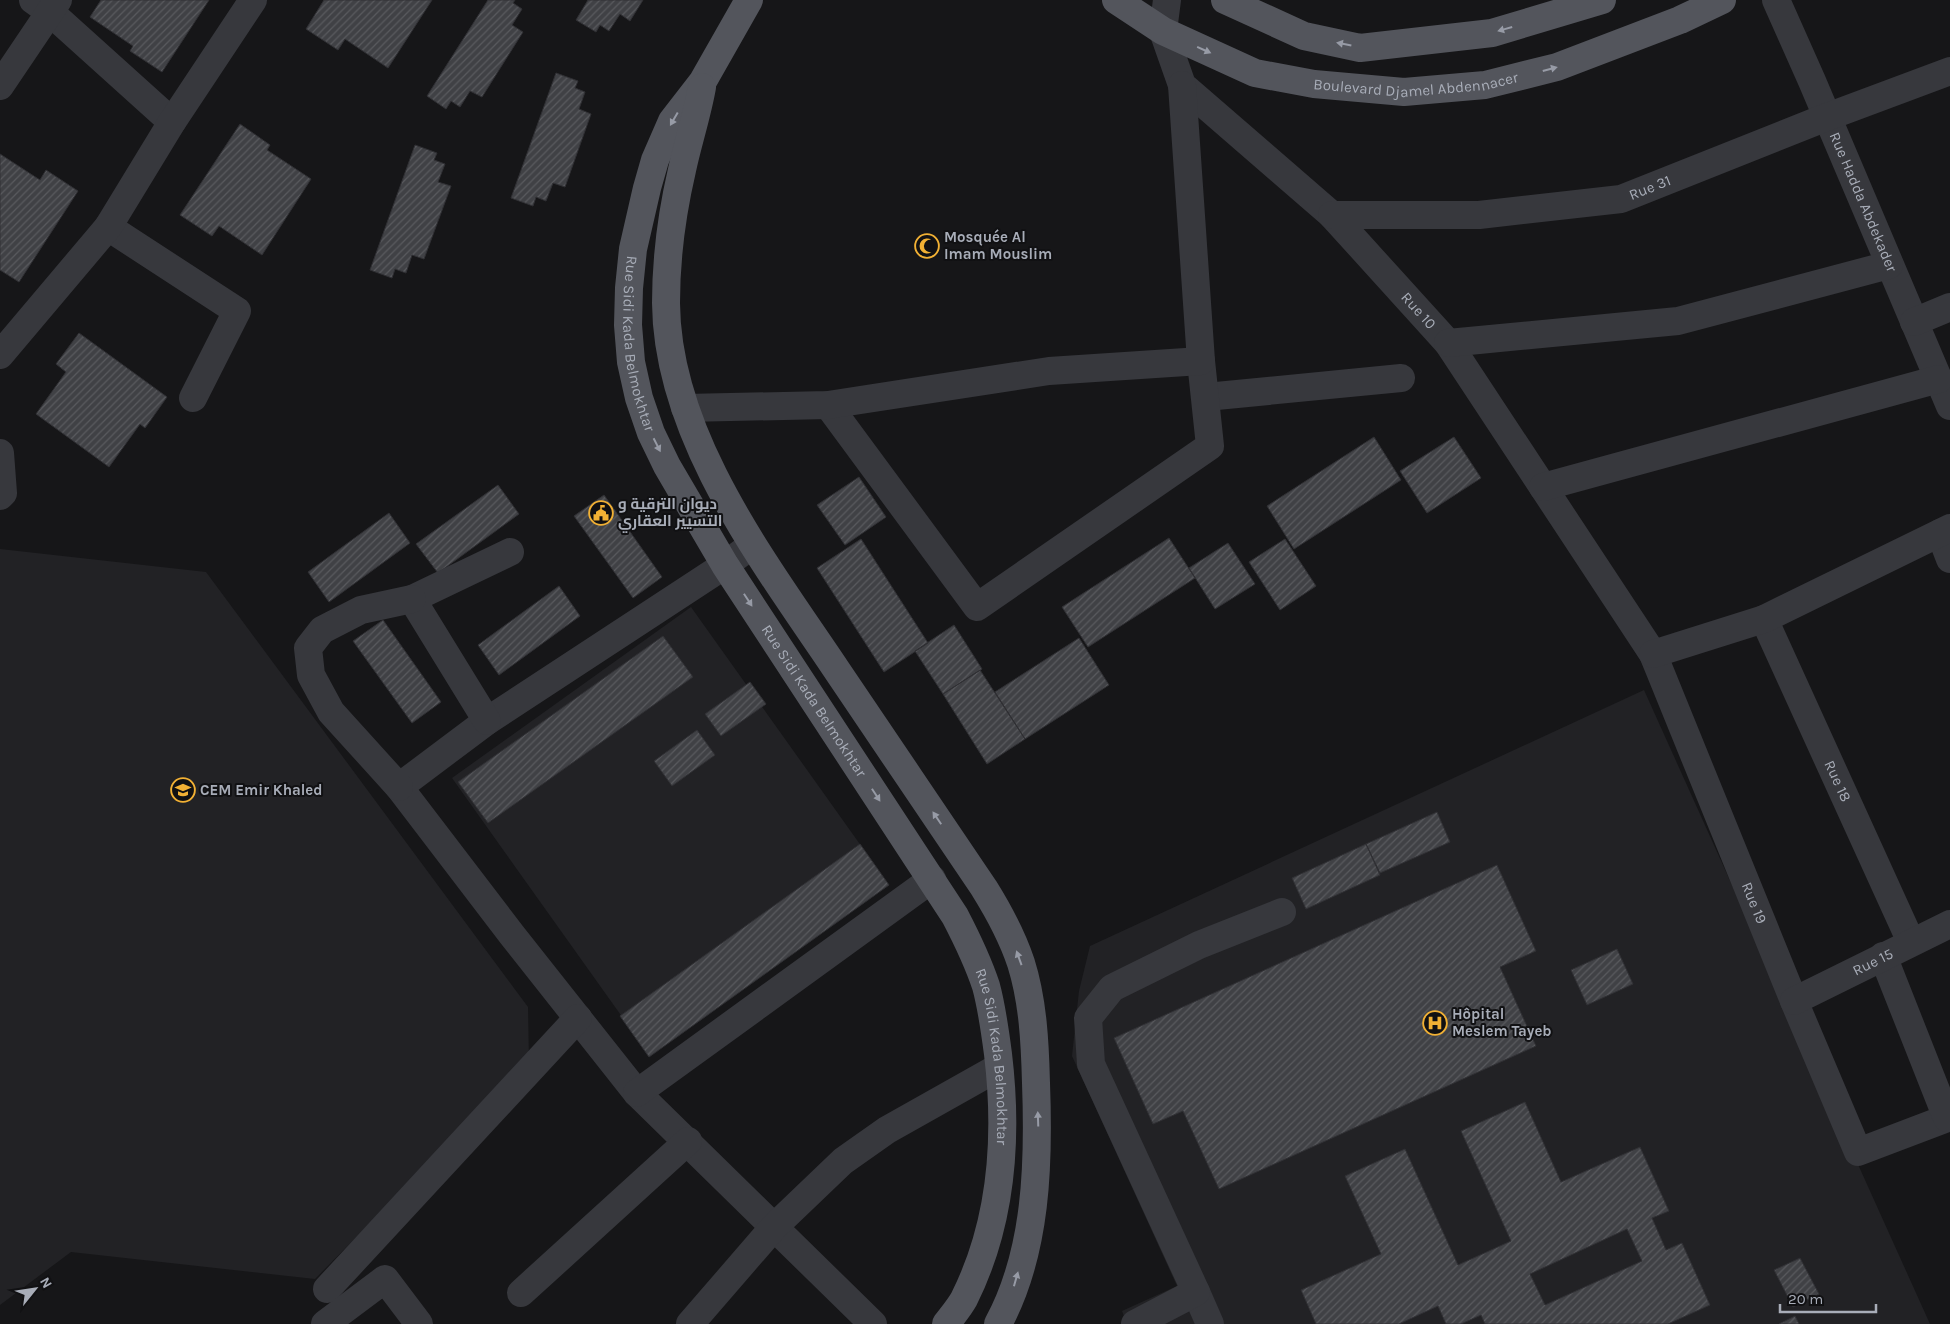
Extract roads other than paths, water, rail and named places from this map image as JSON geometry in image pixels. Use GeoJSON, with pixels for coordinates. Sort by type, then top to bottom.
{"type":"FeatureCollection","features":[{"type":"Feature","properties":{"kind":"main road","name":"Rue Sidi Kada Belmokhtar"},"geometry":{"type":"LineString","coordinates":[[749,0],[703,81],[672,120],[658,153],[647,188],[633,249],[628,325],[630,362],[638,398],[651,433],[667,466],[725,565],[955,916],[974,954],[986,987],[993,1015],[999,1067],[1003,1143],[990,1230],[963,1300],[946,1324]]}},
{"type":"Feature","properties":{"kind":"main road","name":"Boulevard Djamel Abdennacer"},"geometry":{"type":"LineString","coordinates":[[1116,0],[1163,31],[1255,73],[1314,84],[1404,92],[1484,85],[1557,67],[1680,20],[1722,0]]}},
{"type":"Feature","properties":{"kind":"main road"},"geometry":{"type":"LineString","coordinates":[[1225,0],[1304,36],[1360,48],[1492,33],[1602,0]]}},
{"type":"Feature","properties":{"kind":"main road","name":"Rue Sidi Kada Belmokhtar"},"geometry":{"type":"LineString","coordinates":[[703,81],[682,171],[668,254],[666,304],[668,325],[674,366],[686,408],[704,454],[752,545],[984,888],[1006,924],[1021,964],[1030,1005],[1036,1059],[1038,1128],[1035,1192],[1022,1258],[1013,1289],[998,1324]]}},
{"type":"Feature","properties":{"kind":"main road"},"geometry":{"type":"LineString","coordinates":[[633,249],[668,254]]}},
{"type":"Feature","properties":{"kind":"street"},"geometry":{"type":"LineString","coordinates":[[0,355],[108,227],[172,122],[253,0]]}},
{"type":"Feature","properties":{"kind":"street","name":"Rue 10"},"geometry":{"type":"LineString","coordinates":[[1167,0],[1163,31],[1182,85],[1332,215],[1448,343],[1653,654]]}},
{"type":"Feature","properties":{"kind":"street","name":"Rue Hadda Abdekader"},"geometry":{"type":"LineString","coordinates":[[1776,0],[1950,406]]}},
{"type":"Feature","properties":{"kind":"street"},"geometry":{"type":"LineString","coordinates":[[0,86],[47,4],[172,122]]}},
{"type":"Feature","properties":{"kind":"street","name":"Rue 31"},"geometry":{"type":"LineString","coordinates":[[1332,215],[1479,215],[1621,199],[1827,117],[1950,71]]}},
{"type":"Feature","properties":{"kind":"street"},"geometry":{"type":"LineString","coordinates":[[828,405],[977,607],[1210,446],[1206,397],[1200,361],[1182,85]]}},
{"type":"Feature","properties":{"kind":"street"},"geometry":{"type":"LineString","coordinates":[[108,227],[238,311],[193,398]]}},
{"type":"Feature","properties":{"kind":"street"},"geometry":{"type":"LineString","coordinates":[[1448,343],[1678,321],[1889,265]]}},
{"type":"Feature","properties":{"kind":"street"},"geometry":{"type":"LineString","coordinates":[[1914,322],[1950,307]]}},
{"type":"Feature","properties":{"kind":"street"},"geometry":{"type":"LineString","coordinates":[[686,408],[828,405],[1049,371],[1200,361]]}},
{"type":"Feature","properties":{"kind":"street"},"geometry":{"type":"LineString","coordinates":[[1206,397],[1401,378]]}},
{"type":"Feature","properties":{"kind":"street"},"geometry":{"type":"LineString","coordinates":[[1543,487],[1939,380]]}},
{"type":"Feature","properties":{"kind":"street"},"geometry":{"type":"LineString","coordinates":[[0,453],[3,493],[0,496]]}},
{"type":"Feature","properties":{"kind":"street"},"geometry":{"type":"LineString","coordinates":[[1653,654],[1764,620],[1945,530],[1950,559]]}},
{"type":"Feature","properties":{"kind":"street"},"geometry":{"type":"LineString","coordinates":[[399,787],[487,721],[725,565],[752,545]]}},
{"type":"Feature","properties":{"kind":"street"},"geometry":{"type":"LineString","coordinates":[[510,552],[412,599],[361,610],[322,630],[308,648],[311,675],[331,712],[399,787],[637,1093],[873,1324]]}},
{"type":"Feature","properties":{"kind":"street"},"geometry":{"type":"LineString","coordinates":[[412,599],[487,721]]}},
{"type":"Feature","properties":{"kind":"street","name":"Rue 18"},"geometry":{"type":"LineString","coordinates":[[1764,620],[1911,942]]}},
{"type":"Feature","properties":{"kind":"street","name":"Rue 19"},"geometry":{"type":"LineString","coordinates":[[1653,654],[1794,1001],[1858,1152],[1949,1118]]}},
{"type":"Feature","properties":{"kind":"street"},"geometry":{"type":"LineString","coordinates":[[637,1093],[932,880]]}},
{"type":"Feature","properties":{"kind":"street"},"geometry":{"type":"LineString","coordinates":[[1210,1324],[1091,1064],[1088,1018],[1112,988],[1199,944],[1282,912]]}},
{"type":"Feature","properties":{"kind":"street","name":"Rue 15"},"geometry":{"type":"LineString","coordinates":[[1794,1001],[1950,924]]}},
{"type":"Feature","properties":{"kind":"street"},"geometry":{"type":"LineString","coordinates":[[1883,956],[1949,1118]]}},
{"type":"Feature","properties":{"kind":"street"},"geometry":{"type":"LineString","coordinates":[[327,1289],[578,1018]]}},
{"type":"Feature","properties":{"kind":"street"},"geometry":{"type":"LineString","coordinates":[[690,1324],[773,1228],[850,1156],[887,1130],[999,1067]]}},
{"type":"Feature","properties":{"kind":"street"},"geometry":{"type":"LineString","coordinates":[[521,1293],[688,1141]]}},
{"type":"Feature","properties":{"kind":"street"},"geometry":{"type":"LineString","coordinates":[[325,1324],[385,1279],[419,1324]]}},
{"type":"Feature","properties":{"kind":"street"},"geometry":{"type":"LineString","coordinates":[[1135,1324],[1196,1292]]}},
{"type":"Feature","properties":{"kind":"place","name":"Mosquée Al Imam Mouslim"},"geometry":{"type":"Point","coordinates":[927,246]}},
{"type":"Feature","properties":{"kind":"place","name":"ديوان الترقية و التسيير العقاري"},"geometry":{"type":"Point","coordinates":[601,513]}},
{"type":"Feature","properties":{"kind":"place","name":"CEM Emir Khaled"},"geometry":{"type":"Point","coordinates":[183,790]}},
{"type":"Feature","properties":{"kind":"place","name":"Hôpital Meslem Tayeb"},"geometry":{"type":"Point","coordinates":[1435,1023]}}]}
